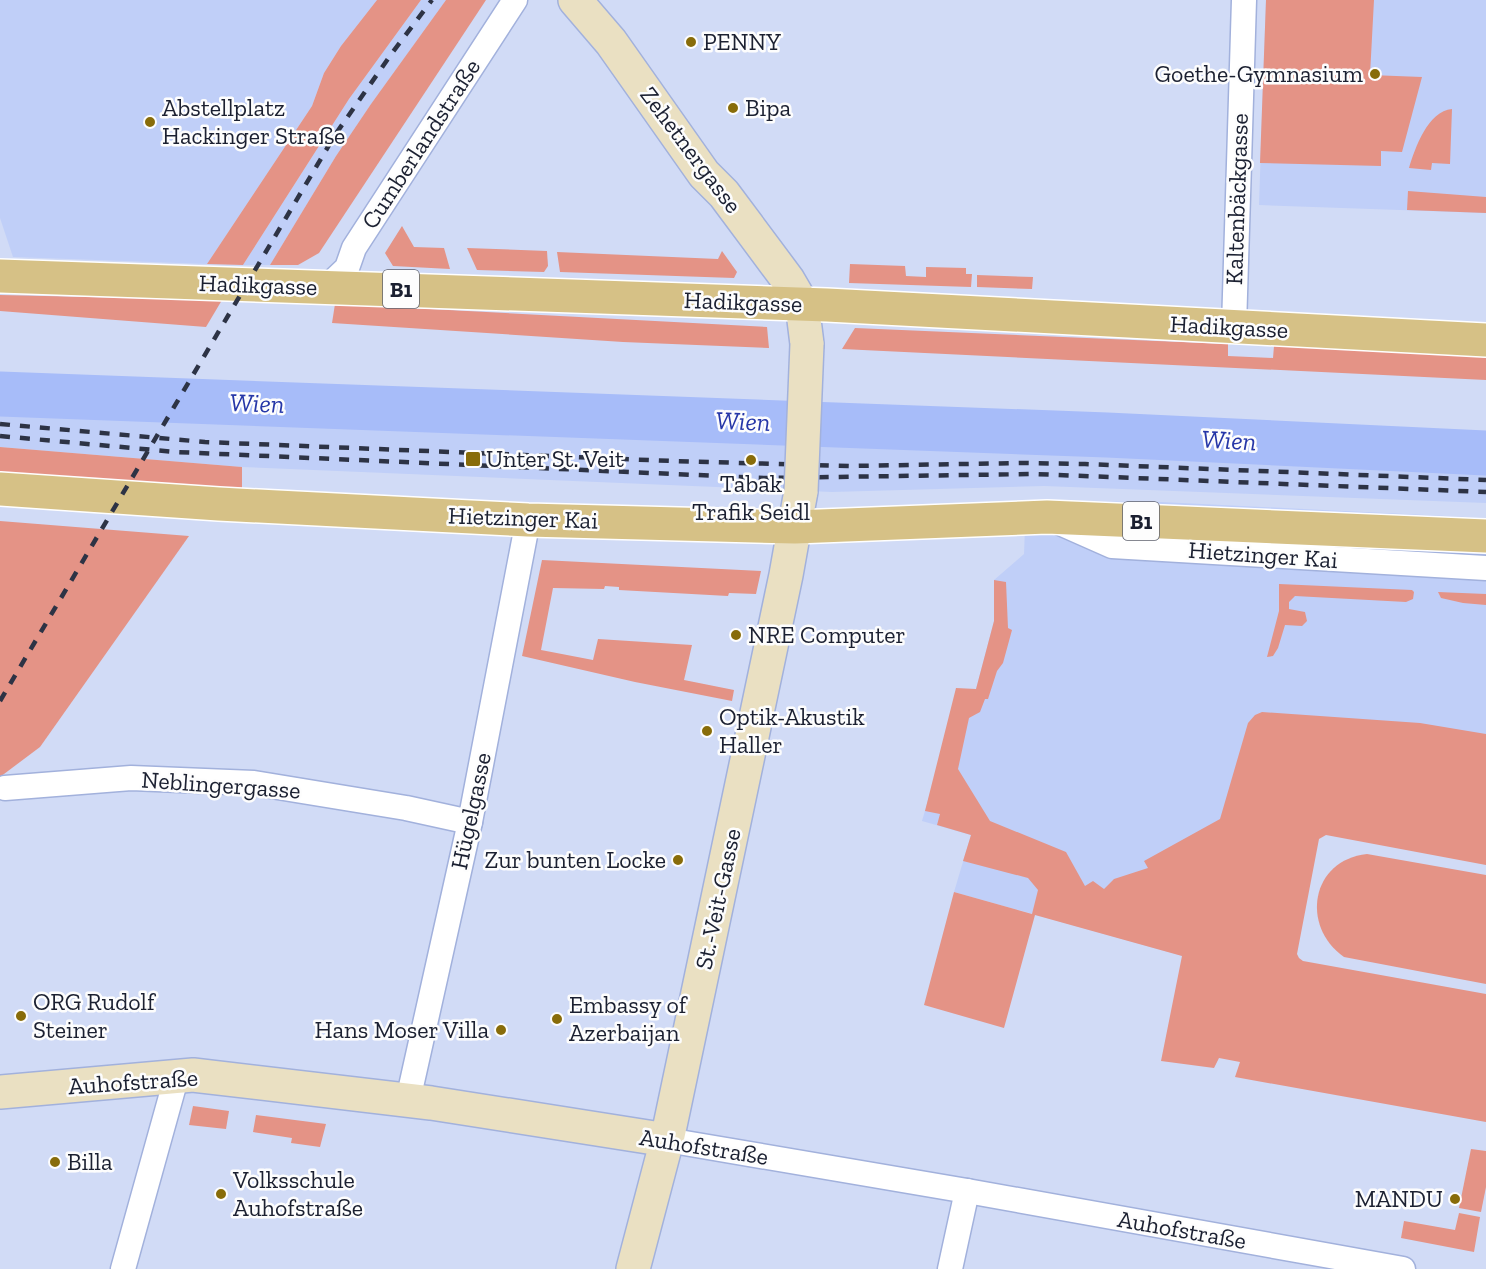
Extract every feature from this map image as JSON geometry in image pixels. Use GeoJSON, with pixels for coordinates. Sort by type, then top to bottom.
{"type":"FeatureCollection","features":[{"type":"Feature","properties":{"kind":"main road","name":"Hadikgasse"},"geometry":{"type":"LineString","coordinates":[[0,276],[802,304],[1486,340]]}},
{"type":"Feature","properties":{"kind":"main road","name":"Hietzinger Kai"},"geometry":{"type":"LineString","coordinates":[[0,489],[219,504],[528,520],[795,526],[1047,517],[1486,536]]}},
{"type":"Feature","properties":{"kind":"street","name":"Cumberlandstraße"},"geometry":{"type":"LineString","coordinates":[[327,287],[347,268],[354,248],[515,0]]}},
{"type":"Feature","properties":{"kind":"street","name":"Kaltenbäckgasse"},"geometry":{"type":"LineString","coordinates":[[1233,327],[1244,0]]}},
{"type":"Feature","properties":{"kind":"street","name":"Zehetnergasse"},"geometry":{"type":"LineString","coordinates":[[587,8],[704,174],[724,194],[774,261],[802,304]]}},
{"type":"Feature","properties":{"kind":"street","name":"St.-Veit-Gasse"},"geometry":{"type":"LineString","coordinates":[[633,1269],[667,1140],[801,492],[807,344],[802,304]]}},
{"type":"Feature","properties":{"kind":"street","name":"Hietzinger Kai"},"geometry":{"type":"LineString","coordinates":[[1047,517],[1113,546],[1486,568]]}},
{"type":"Feature","properties":{"kind":"street","name":"Hügelgasse"},"geometry":{"type":"LineString","coordinates":[[408,1100],[470,822],[528,520]]}},
{"type":"Feature","properties":{"kind":"street","name":"Neblingergasse"},"geometry":{"type":"LineString","coordinates":[[5,788],[131,778],[254,783],[406,808],[470,822]]}},
{"type":"Feature","properties":{"kind":"street","name":"Auhofstraße"},"geometry":{"type":"LineString","coordinates":[[0,1092],[177,1075],[204,1076],[408,1100],[667,1140],[967,1191],[1402,1269]]}},
{"type":"Feature","properties":{"kind":"street"},"geometry":{"type":"LineString","coordinates":[[123,1269],[177,1075]]}},
{"type":"Feature","properties":{"kind":"street"},"geometry":{"type":"LineString","coordinates":[[950,1269],[967,1191]]}},
{"type":"Feature","properties":{"kind":"shaded area","name":"Abstellplatz Hackinger Straße"},"geometry":{"type":"Polygon","coordinates":[[[0,0],[377,0],[341,46],[324,73],[312,106],[207,264],[13,257],[0,218],[0,0]]]}},
{"type":"Feature","properties":{"kind":"shaded area"},"geometry":{"type":"Polygon","coordinates":[[[377,0],[421,0],[349,99],[243,265],[207,264],[312,106],[324,73],[341,46],[377,0]]]}},
{"type":"Feature","properties":{"kind":"shaded area"},"geometry":{"type":"Polygon","coordinates":[[[421,0],[446,0],[336,156],[270,265],[243,265],[349,99],[421,0]]]}},
{"type":"Feature","properties":{"kind":"shaded area"},"geometry":{"type":"Polygon","coordinates":[[[446,0],[486,0],[319,253],[298,265],[270,265],[336,156],[446,0]]]}},
{"type":"Feature","properties":{"kind":"shaded area","name":"Goethe-Gymnasium"},"geometry":{"type":"Polygon","coordinates":[[[1266,0],[1486,0],[1486,213],[1259,205],[1266,0]]]}},
{"type":"Feature","properties":{"kind":"shaded area"},"geometry":{"type":"Polygon","coordinates":[[[1266,0],[1374,0],[1370,75],[1422,77],[1402,152],[1381,151],[1381,166],[1260,163],[1266,0]]]}},
{"type":"Feature","properties":{"kind":"shaded area"},"geometry":{"type":"Polygon","coordinates":[[[1452,109],[1450,164],[1432,163],[1431,170],[1409,168],[1419,141],[1429,123],[1444,111],[1452,109]]]}},
{"type":"Feature","properties":{"kind":"shaded area"},"geometry":{"type":"Polygon","coordinates":[[[1408,191],[1486,197],[1486,213],[1407,210],[1408,191]]]}},
{"type":"Feature","properties":{"kind":"shaded area"},"geometry":{"type":"Polygon","coordinates":[[[402,226],[414,247],[444,248],[450,269],[393,266],[385,253],[402,226]]]}},
{"type":"Feature","properties":{"kind":"shaded area"},"geometry":{"type":"Polygon","coordinates":[[[467,248],[547,251],[548,266],[544,272],[477,270],[467,248]]]}},
{"type":"Feature","properties":{"kind":"shaded area"},"geometry":{"type":"Polygon","coordinates":[[[722,251],[737,272],[734,278],[560,272],[557,252],[718,259],[722,251]]]}},
{"type":"Feature","properties":{"kind":"shaded area"},"geometry":{"type":"Polygon","coordinates":[[[850,264],[905,266],[906,276],[926,277],[926,267],[966,268],[966,274],[972,274],[971,287],[849,283],[850,264]]]}},
{"type":"Feature","properties":{"kind":"shaded area"},"geometry":{"type":"Polygon","coordinates":[[[977,275],[1033,277],[1032,289],[977,287],[977,275]]]}},
{"type":"Feature","properties":{"kind":"shaded area"},"geometry":{"type":"Polygon","coordinates":[[[0,295],[222,300],[206,327],[0,311],[0,295]]]}},
{"type":"Feature","properties":{"kind":"shaded area"},"geometry":{"type":"Polygon","coordinates":[[[335,304],[767,327],[769,348],[623,342],[332,323],[335,304]]]}},
{"type":"Feature","properties":{"kind":"shaded area"},"geometry":{"type":"Polygon","coordinates":[[[855,328],[1228,344],[1228,356],[1273,358],[1274,346],[1486,356],[1486,380],[842,349],[855,328]]]}},
{"type":"Feature","properties":{"kind":"shaded area"},"geometry":{"type":"Polygon","coordinates":[[[0,409],[1486,470],[1486,503],[1044,486],[832,492],[242,467],[0,447],[0,409]]]}},
{"type":"Feature","properties":{"kind":"shaded area"},"geometry":{"type":"Polygon","coordinates":[[[0,447],[242,467],[242,488],[224,487],[221,491],[0,479],[0,447]]]}},
{"type":"Feature","properties":{"kind":"shaded area"},"geometry":{"type":"Polygon","coordinates":[[[1026,501],[1161,502],[1486,518],[1486,744],[1397,726],[1183,956],[954,892],[971,835],[922,821],[942,752],[976,689],[994,621],[994,580],[1024,554],[1026,501]]]}},
{"type":"Feature","properties":{"kind":"shaded area"},"geometry":{"type":"Polygon","coordinates":[[[0,521],[189,536],[40,747],[0,777],[0,521]]]}},
{"type":"Feature","properties":{"kind":"shaded area"},"geometry":{"type":"Polygon","coordinates":[[[542,560],[761,571],[756,594],[729,593],[728,596],[619,590],[619,587],[605,586],[604,589],[553,588],[541,650],[593,660],[598,639],[692,645],[684,680],[734,690],[732,701],[522,656],[542,560]]]}},
{"type":"Feature","properties":{"kind":"shaded area"},"geometry":{"type":"Polygon","coordinates":[[[994,580],[1006,582],[1008,628],[1012,630],[1003,663],[997,671],[988,699],[985,699],[980,712],[969,718],[958,769],[990,821],[1066,852],[1085,886],[1093,881],[1104,889],[1114,879],[1148,868],[1144,861],[1220,819],[1248,723],[1255,715],[1262,712],[1420,723],[1486,734],[1486,865],[1326,835],[1319,839],[1297,954],[1303,961],[1486,994],[1486,1122],[1235,1077],[1240,1062],[1219,1058],[1214,1068],[1161,1061],[1182,956],[1035,915],[1004,1028],[924,1005],[954,892],[1032,914],[1038,890],[1028,878],[963,861],[971,835],[937,825],[940,814],[925,811],[956,688],[976,689],[994,621],[994,580]]]}},
{"type":"Feature","properties":{"kind":"shaded area"},"geometry":{"type":"Polygon","coordinates":[[[1279,584],[1412,590],[1414,592],[1413,599],[1406,602],[1295,596],[1289,602],[1289,609],[1305,612],[1307,621],[1302,626],[1285,625],[1278,648],[1273,656],[1267,657],[1279,611],[1279,584]]]}},
{"type":"Feature","properties":{"kind":"shaded area"},"geometry":{"type":"Polygon","coordinates":[[[1438,592],[1486,594],[1486,605],[1441,598],[1438,592]]]}},
{"type":"Feature","properties":{"kind":"shaded area"},"geometry":{"type":"Polygon","coordinates":[[[1367,854],[1486,875],[1486,984],[1344,957],[1330,944],[1321,929],[1317,912],[1318,896],[1324,881],[1334,868],[1348,859],[1367,854]]]}},
{"type":"Feature","properties":{"kind":"shaded area"},"geometry":{"type":"Polygon","coordinates":[[[193,1106],[229,1111],[226,1129],[189,1125],[193,1106]]]}},
{"type":"Feature","properties":{"kind":"shaded area"},"geometry":{"type":"Polygon","coordinates":[[[256,1115],[326,1124],[320,1147],[291,1143],[292,1138],[253,1132],[256,1115]]]}},
{"type":"Feature","properties":{"kind":"shaded area"},"geometry":{"type":"Polygon","coordinates":[[[1471,1149],[1486,1151],[1486,1187],[1481,1212],[1459,1208],[1471,1149]]]}},
{"type":"Feature","properties":{"kind":"shaded area"},"geometry":{"type":"Polygon","coordinates":[[[1459,1213],[1480,1217],[1474,1252],[1401,1238],[1404,1221],[1455,1230],[1459,1213]]]}},
{"type":"Feature","properties":{"kind":"waterway","name":"Wien"},"geometry":{"type":"LineString","coordinates":[[0,394],[1107,435],[1486,453]]}},
{"type":"Feature","properties":{"kind":"railway"},"geometry":{"type":"LineString","coordinates":[[0,701],[335,135],[432,0]]}},
{"type":"Feature","properties":{"kind":"railway"},"geometry":{"type":"LineString","coordinates":[[0,424],[205,442],[672,461],[849,466],[1085,464],[1486,480]]}},
{"type":"Feature","properties":{"kind":"railway"},"geometry":{"type":"LineString","coordinates":[[0,436],[176,452],[764,478],[1034,474],[1486,492]]}},
{"type":"Feature","properties":{"kind":"place","name":"PENNY"},"geometry":{"type":"Point","coordinates":[691,42]}},
{"type":"Feature","properties":{"kind":"place","name":"Goethe-Gymnasium"},"geometry":{"type":"Point","coordinates":[1375,74]}},
{"type":"Feature","properties":{"kind":"place","name":"Bipa"},"geometry":{"type":"Point","coordinates":[733,108]}},
{"type":"Feature","properties":{"kind":"place","name":"Abstellplatz Hackinger Straße"},"geometry":{"type":"Point","coordinates":[150,122]}},
{"type":"Feature","properties":{"kind":"place","name":"Unter St. Veit"},"geometry":{"type":"Point","coordinates":[473,459]}},
{"type":"Feature","properties":{"kind":"place","name":"Tabak Trafik Seidl"},"geometry":{"type":"Point","coordinates":[751,460]}},
{"type":"Feature","properties":{"kind":"place","name":"NRE Computer"},"geometry":{"type":"Point","coordinates":[736,635]}},
{"type":"Feature","properties":{"kind":"place","name":"Optik-Akustik Haller"},"geometry":{"type":"Point","coordinates":[707,731]}},
{"type":"Feature","properties":{"kind":"place","name":"Zur bunten Locke"},"geometry":{"type":"Point","coordinates":[678,860]}},
{"type":"Feature","properties":{"kind":"place","name":"ORG Rudolf Steiner"},"geometry":{"type":"Point","coordinates":[21,1016]}},
{"type":"Feature","properties":{"kind":"place","name":"Embassy of Azerbaijan"},"geometry":{"type":"Point","coordinates":[557,1019]}},
{"type":"Feature","properties":{"kind":"place","name":"Hans Moser Villa"},"geometry":{"type":"Point","coordinates":[501,1030]}},
{"type":"Feature","properties":{"kind":"place","name":"Billa"},"geometry":{"type":"Point","coordinates":[55,1162]}},
{"type":"Feature","properties":{"kind":"place","name":"Volksschule Auhofstraße"},"geometry":{"type":"Point","coordinates":[221,1194]}},
{"type":"Feature","properties":{"kind":"place","name":"MANDU"},"geometry":{"type":"Point","coordinates":[1455,1199]}}]}
